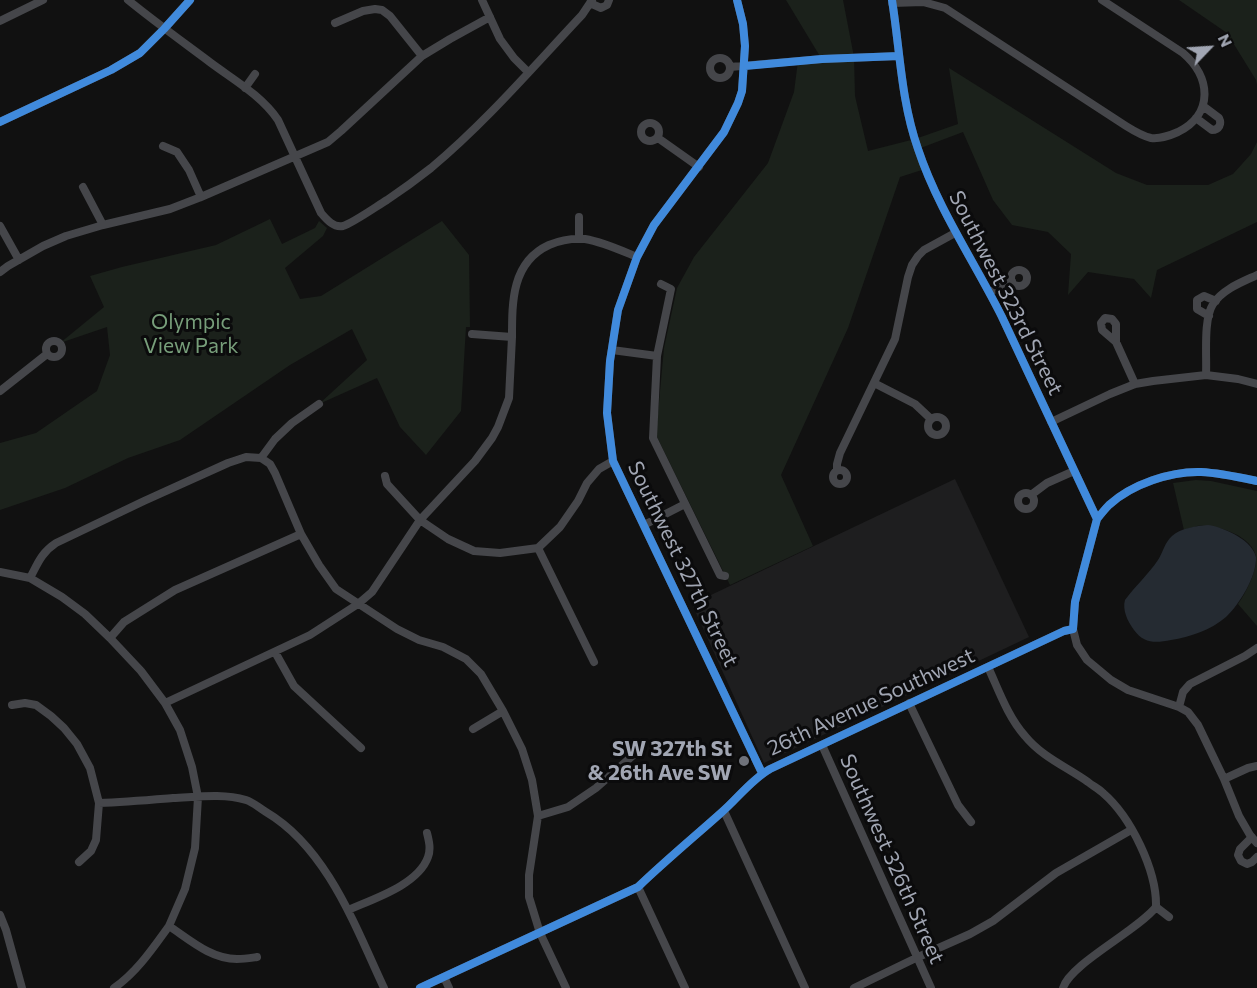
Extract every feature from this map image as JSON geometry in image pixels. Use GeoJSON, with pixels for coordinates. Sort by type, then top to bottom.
{"type":"FeatureCollection","features":[{"type":"Feature","properties":{"kind":"street"},"geometry":{"type":"LineString","coordinates":[[0,21],[43,0]]}},
{"type":"Feature","properties":{"kind":"street"},"geometry":{"type":"LineString","coordinates":[[128,0],[270,108],[278,120],[321,213],[336,226],[351,222],[376,207],[430,168],[478,125],[582,15],[591,2],[601,8],[607,6],[609,1]]}},
{"type":"Feature","properties":{"kind":"street"},"geometry":{"type":"LineString","coordinates":[[0,122],[111,70],[140,53],[190,0]]}},
{"type":"Feature","properties":{"kind":"street"},"geometry":{"type":"LineString","coordinates":[[482,0],[500,39],[528,72]]}},
{"type":"Feature","properties":{"kind":"street","name":"Southwest 327th Street"},"geometry":{"type":"LineString","coordinates":[[737,0],[745,46],[742,91],[724,132],[654,225],[637,257],[618,310],[607,412],[613,461],[762,773]]}},
{"type":"Feature","properties":{"kind":"street"},"geometry":{"type":"LineString","coordinates":[[892,1],[923,2],[945,8],[1142,135],[1153,138],[1165,137],[1186,127],[1200,112],[1204,94],[1198,71],[1190,59],[1102,0]]}},
{"type":"Feature","properties":{"kind":"street","name":"Southwest 323rd Street"},"geometry":{"type":"LineString","coordinates":[[892,1],[904,95],[918,149],[940,204],[990,292],[1097,519]]}},
{"type":"Feature","properties":{"kind":"street"},"geometry":{"type":"LineString","coordinates":[[335,23],[363,11],[379,9],[390,16],[422,56]]}},
{"type":"Feature","properties":{"kind":"street"},"geometry":{"type":"LineString","coordinates":[[0,272],[66,236],[170,209],[328,142],[422,56],[490,17]]}},
{"type":"Feature","properties":{"kind":"street"},"geometry":{"type":"LineString","coordinates":[[730,67],[822,58],[899,56]]}},
{"type":"Feature","properties":{"kind":"street"},"geometry":{"type":"LineString","coordinates":[[245,88],[255,74]]}},
{"type":"Feature","properties":{"kind":"street"},"geometry":{"type":"LineString","coordinates":[[658,138],[699,167]]}},
{"type":"Feature","properties":{"kind":"street"},"geometry":{"type":"LineString","coordinates":[[163,146],[177,152],[189,170],[201,197]]}},
{"type":"Feature","properties":{"kind":"street"},"geometry":{"type":"LineString","coordinates":[[83,187],[103,225]]}},
{"type":"Feature","properties":{"kind":"street"},"geometry":{"type":"LineString","coordinates":[[579,217],[579,239]]}},
{"type":"Feature","properties":{"kind":"street"},"geometry":{"type":"LineString","coordinates":[[0,226],[19,260]]}},
{"type":"Feature","properties":{"kind":"street"},"geometry":{"type":"LineString","coordinates":[[837,470],[840,453],[897,332],[912,265],[924,250],[956,233]]}},
{"type":"Feature","properties":{"kind":"street"},"geometry":{"type":"LineString","coordinates":[[165,703],[310,635],[358,604],[372,592],[420,520],[474,461],[498,427],[509,398],[512,307],[520,272],[526,262],[538,251],[553,244],[579,239],[595,241],[637,257]]}},
{"type":"Feature","properties":{"kind":"street"},"geometry":{"type":"LineString","coordinates":[[1206,375],[1207,328],[1214,304],[1232,287],[1257,275]]}},
{"type":"Feature","properties":{"kind":"street","name":"Southwest 323rd Street"},"geometry":{"type":"LineString","coordinates":[[990,292],[1012,281]]}},
{"type":"Feature","properties":{"kind":"street"},"geometry":{"type":"LineString","coordinates":[[661,284],[671,289],[657,356],[653,438],[720,575],[725,576]]}},
{"type":"Feature","properties":{"kind":"street"},"geometry":{"type":"LineString","coordinates":[[1209,316],[1197,309],[1197,300],[1204,296],[1214,304]]}},
{"type":"Feature","properties":{"kind":"street"},"geometry":{"type":"LineString","coordinates":[[471,334],[512,337]]}},
{"type":"Feature","properties":{"kind":"street"},"geometry":{"type":"LineString","coordinates":[[1116,342],[1135,384]]}},
{"type":"Feature","properties":{"kind":"street"},"geometry":{"type":"LineString","coordinates":[[612,350],[657,356]]}},
{"type":"Feature","properties":{"kind":"street"},"geometry":{"type":"LineString","coordinates":[[0,391],[48,354]]}},
{"type":"Feature","properties":{"kind":"street"},"geometry":{"type":"LineString","coordinates":[[1051,422],[1135,384],[1206,375],[1257,384]]}},
{"type":"Feature","properties":{"kind":"street"},"geometry":{"type":"LineString","coordinates":[[874,383],[915,404],[932,419]]}},
{"type":"Feature","properties":{"kind":"street"},"geometry":{"type":"LineString","coordinates":[[261,458],[275,439],[292,423],[319,404]]}},
{"type":"Feature","properties":{"kind":"street"},"geometry":{"type":"LineString","coordinates":[[30,578],[47,549],[144,501],[246,457],[261,458],[270,464],[301,534],[336,589],[397,629],[419,640],[443,647],[466,659],[481,674],[502,711],[522,749],[532,780],[538,816],[529,876],[530,897],[540,933],[566,988]]}},
{"type":"Feature","properties":{"kind":"street"},"geometry":{"type":"LineString","coordinates":[[385,476],[387,484],[420,520],[448,539],[474,551],[501,553],[538,548],[560,526],[578,501],[587,483],[599,469],[613,461]]}},
{"type":"Feature","properties":{"kind":"street"},"geometry":{"type":"LineString","coordinates":[[1031,495],[1047,483],[1074,471]]}},
{"type":"Feature","properties":{"kind":"street"},"geometry":{"type":"LineString","coordinates":[[1257,481],[1199,472],[1186,473],[1164,477],[1141,485],[1110,505],[1097,519],[1075,602],[1073,629],[1074,637],[1082,653],[1105,676],[1128,690],[1179,706],[1188,712],[1198,725],[1239,816],[1254,840],[1240,849],[1238,855],[1246,864],[1257,857]]}},
{"type":"Feature","properties":{"kind":"street"},"geometry":{"type":"LineString","coordinates":[[644,525],[685,504]]}},
{"type":"Feature","properties":{"kind":"street"},"geometry":{"type":"LineString","coordinates":[[110,638],[124,622],[175,590],[301,534]]}},
{"type":"Feature","properties":{"kind":"street"},"geometry":{"type":"LineString","coordinates":[[538,548],[594,662]]}},
{"type":"Feature","properties":{"kind":"street"},"geometry":{"type":"LineString","coordinates":[[0,572],[30,578],[63,597],[86,614],[110,638],[141,671],[165,703],[180,730],[192,767],[198,797],[195,848],[185,889],[169,926],[145,959],[121,986]]}},
{"type":"Feature","properties":{"kind":"street","name":"26th Avenue Southwest"},"geometry":{"type":"LineString","coordinates":[[420,988],[638,887],[724,811],[762,773],[1064,631],[1073,629]]}},
{"type":"Feature","properties":{"kind":"street"},"geometry":{"type":"LineString","coordinates":[[1179,706],[1183,692],[1190,684],[1257,648]]}},
{"type":"Feature","properties":{"kind":"street"},"geometry":{"type":"LineString","coordinates":[[275,652],[294,686],[361,748]]}},
{"type":"Feature","properties":{"kind":"street"},"geometry":{"type":"LineString","coordinates":[[988,668],[1013,719],[1025,736],[1037,749],[1104,794],[1121,813],[1141,848],[1151,873],[1156,908],[1079,968],[1065,982],[1063,988]]}},
{"type":"Feature","properties":{"kind":"street"},"geometry":{"type":"LineString","coordinates":[[12,705],[25,703],[36,705],[64,728],[77,744],[90,768],[99,803],[96,840],[91,851],[79,862]]}},
{"type":"Feature","properties":{"kind":"street"},"geometry":{"type":"LineString","coordinates":[[909,703],[958,805],[971,822]]}},
{"type":"Feature","properties":{"kind":"street"},"geometry":{"type":"LineString","coordinates":[[473,729],[502,711]]}},
{"type":"Feature","properties":{"kind":"street","name":"Southwest 326th Street"},"geometry":{"type":"LineString","coordinates":[[822,745],[931,988]]}},
{"type":"Feature","properties":{"kind":"street"},"geometry":{"type":"LineString","coordinates":[[538,816],[568,807],[596,788],[638,751]]}},
{"type":"Feature","properties":{"kind":"street"},"geometry":{"type":"LineString","coordinates":[[1224,779],[1257,766]]}},
{"type":"Feature","properties":{"kind":"street"},"geometry":{"type":"LineString","coordinates":[[99,803],[226,796],[247,800],[270,814],[293,831],[317,858],[348,910],[384,988]]}},
{"type":"Feature","properties":{"kind":"street"},"geometry":{"type":"LineString","coordinates":[[724,811],[805,988]]}},
{"type":"Feature","properties":{"kind":"street"},"geometry":{"type":"LineString","coordinates":[[854,988],[993,921],[1065,867],[1131,830]]}},
{"type":"Feature","properties":{"kind":"street"},"geometry":{"type":"LineString","coordinates":[[348,910],[381,896],[420,871],[428,856],[430,846],[427,833]]}},
{"type":"Feature","properties":{"kind":"street"},"geometry":{"type":"LineString","coordinates":[[638,887],[685,988]]}},
{"type":"Feature","properties":{"kind":"street"},"geometry":{"type":"LineString","coordinates":[[1156,908],[1169,917]]}},
{"type":"Feature","properties":{"kind":"street"},"geometry":{"type":"LineString","coordinates":[[0,915],[22,988]]}},
{"type":"Feature","properties":{"kind":"street"},"geometry":{"type":"LineString","coordinates":[[169,926],[207,951],[222,957],[237,959],[257,957]]}},
{"type":"Feature","properties":{"kind":"street"},"geometry":{"type":"LineString","coordinates":[[444,977],[449,988]]}},
{"type":"Feature","properties":{"kind":"shaded area"},"geometry":{"type":"Polygon","coordinates":[[[955,479],[1029,637],[764,763],[692,604],[955,479]]]}},
{"type":"Feature","properties":{"kind":"shaded area"},"geometry":{"type":"Polygon","coordinates":[[[1208,525],[1234,534],[1253,549],[1256,565],[1246,590],[1226,617],[1207,629],[1166,641],[1155,642],[1142,638],[1128,620],[1124,608],[1125,600],[1160,557],[1172,536],[1184,529],[1208,525]]]}},
{"type":"Feature","properties":{"kind":"green space"},"geometry":{"type":"Polygon","coordinates":[[[786,0],[843,0],[854,57],[855,96],[868,151],[915,139],[958,124],[949,68],[1116,173],[1147,185],[1208,185],[1233,174],[1251,154],[1257,142],[1257,222],[1157,270],[1151,298],[1134,279],[1088,272],[1068,295],[1071,254],[1048,232],[1012,225],[993,200],[963,132],[918,149],[925,169],[900,177],[848,328],[781,475],[813,546],[730,585],[656,435],[664,348],[677,288],[694,257],[768,163],[794,92],[798,61],[821,58],[786,0]]]}},
{"type":"Feature","properties":{"kind":"green space"},"geometry":{"type":"Polygon","coordinates":[[[1179,0],[1257,0],[1257,85],[1227,33],[1179,0]]]}},
{"type":"Feature","properties":{"kind":"green space","name":"Olympic View Park"},"geometry":{"type":"Polygon","coordinates":[[[270,219],[282,244],[315,228],[319,221],[327,228],[323,236],[285,268],[300,299],[321,296],[442,221],[469,255],[470,327],[466,327],[461,411],[426,455],[400,427],[377,378],[319,404],[367,360],[352,329],[290,365],[180,440],[128,458],[65,488],[0,510],[0,443],[36,433],[97,391],[110,355],[107,327],[60,343],[104,307],[90,276],[216,245],[270,219]]]}},
{"type":"Feature","properties":{"kind":"green space"},"geometry":{"type":"Polygon","coordinates":[[[1196,480],[1257,491],[1257,626],[1238,604],[1255,569],[1256,557],[1253,549],[1241,537],[1223,529],[1197,526],[1184,530],[1173,483],[1196,480]]]}},
{"type":"Feature","properties":{"kind":"cycle path"},"geometry":{"type":"LineString","coordinates":[[0,122],[111,70],[140,53],[190,0]]}},
{"type":"Feature","properties":{"kind":"cycle path"},"geometry":{"type":"LineString","coordinates":[[737,0],[745,46],[742,91],[724,132],[654,225],[637,257],[618,310],[610,361],[607,413],[613,461],[762,773]]}},
{"type":"Feature","properties":{"kind":"cycle path"},"geometry":{"type":"LineString","coordinates":[[420,988],[638,887],[751,783],[770,769],[1064,631],[1073,629],[1075,602],[1097,519],[1002,317],[946,214],[926,171],[908,112],[892,0]]}},
{"type":"Feature","properties":{"kind":"cycle path"},"geometry":{"type":"LineString","coordinates":[[745,66],[822,59],[899,56]]}},
{"type":"Feature","properties":{"kind":"cycle path"},"geometry":{"type":"LineString","coordinates":[[1097,519],[1109,505],[1129,491],[1165,476],[1201,472],[1257,481]]}},
{"type":"Feature","properties":{"kind":"place","name":"SW 327th St & 26th Ave SW"},"geometry":{"type":"Point","coordinates":[744,761]}}]}
